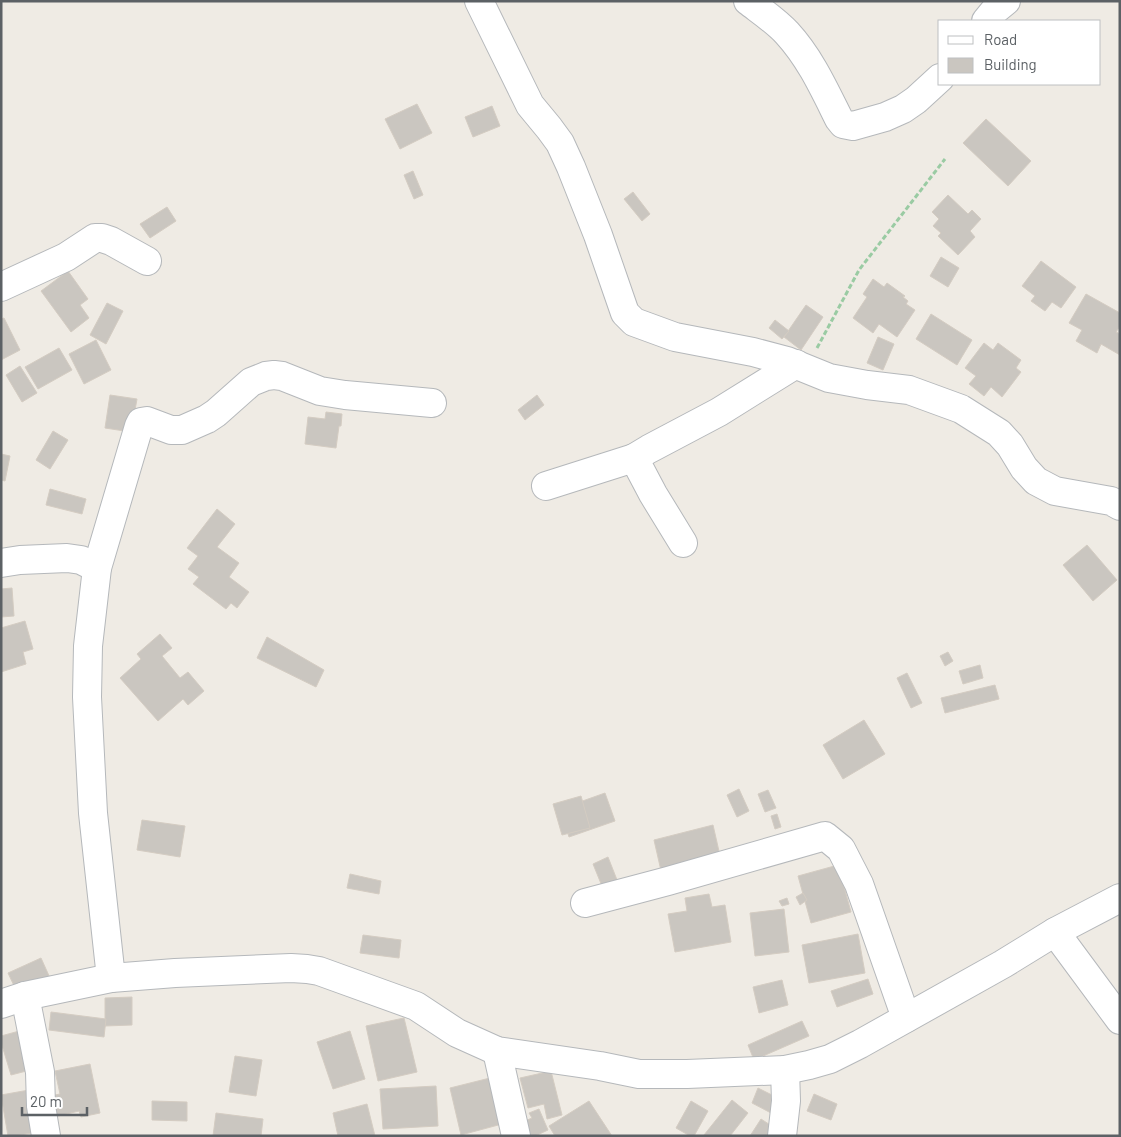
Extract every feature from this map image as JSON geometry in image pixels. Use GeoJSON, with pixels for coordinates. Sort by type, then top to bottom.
{"type":"FeatureCollection","features":[{"type":"Feature","properties":{"kind":"street"},"geometry":{"type":"LineString","coordinates":[[479,1],[530,105],[560,143],[630,319],[640,325],[675,336],[753,352],[829,378],[909,390],[961,409],[999,433],[1010,445],[1024,468],[1036,481],[1054,491],[1111,502],[1120,506]]}},
{"type":"Feature","properties":{"kind":"street"},"geometry":{"type":"LineString","coordinates":[[748,1],[786,31],[798,46],[819,78],[843,124],[853,126],[886,117],[916,100],[938,80]]}},
{"type":"Feature","properties":{"kind":"street"},"geometry":{"type":"LineString","coordinates":[[987,20],[1006,1]]}},
{"type":"Feature","properties":{"kind":"street"},"geometry":{"type":"LineString","coordinates":[[1,287],[66,258],[94,238],[111,240],[147,261]]}},
{"type":"Feature","properties":{"kind":"street"},"geometry":{"type":"LineString","coordinates":[[546,486],[634,458],[801,367]]}},
{"type":"Feature","properties":{"kind":"street"},"geometry":{"type":"LineString","coordinates":[[111,978],[93,813],[87,697],[88,646],[97,568],[141,422],[147,420],[171,430],[182,430],[216,413],[251,382],[274,375],[282,376],[320,391],[432,403]]}},
{"type":"Feature","properties":{"kind":"street"},"geometry":{"type":"LineString","coordinates":[[634,458],[653,494],[684,542]]}},
{"type":"Feature","properties":{"kind":"street"},"geometry":{"type":"LineString","coordinates":[[1,563],[20,560],[67,558],[81,560],[97,568]]}},
{"type":"Feature","properties":{"kind":"street"},"geometry":{"type":"LineString","coordinates":[[585,903],[825,836],[841,849],[859,884],[906,1018]]}},
{"type":"Feature","properties":{"kind":"street"},"geometry":{"type":"LineString","coordinates":[[46,1136],[41,1106],[40,1072],[13,1000],[111,978],[175,973],[307,969],[319,971],[416,1006],[457,1033],[497,1051],[600,1066],[638,1074],[785,1070],[830,1059],[860,1044],[1003,964],[1055,932],[1120,898]]}},
{"type":"Feature","properties":{"kind":"street"},"geometry":{"type":"LineString","coordinates":[[1055,932],[1120,1020]]}},
{"type":"Feature","properties":{"kind":"street"},"geometry":{"type":"LineString","coordinates":[[497,1051],[516,1136]]}},
{"type":"Feature","properties":{"kind":"street"},"geometry":{"type":"LineString","coordinates":[[782,1136],[786,1101],[785,1070]]}},
{"type":"Feature","properties":{"kind":"path"},"geometry":{"type":"LineString","coordinates":[[801,367],[859,270],[945,159]]}},
{"type":"Feature","properties":{"kind":"building"},"geometry":{"type":"Polygon","coordinates":[[[417,104],[432,133],[400,149],[385,119],[417,104]]]}},
{"type":"Feature","properties":{"kind":"building"},"geometry":{"type":"Polygon","coordinates":[[[492,106],[500,126],[473,137],[465,117],[492,106]]]}},
{"type":"Feature","properties":{"kind":"building"},"geometry":{"type":"Polygon","coordinates":[[[986,119],[1031,161],[1008,186],[963,143],[986,119]]]}},
{"type":"Feature","properties":{"kind":"building"},"geometry":{"type":"Polygon","coordinates":[[[413,171],[423,195],[414,199],[404,175],[413,171]]]}},
{"type":"Feature","properties":{"kind":"building"},"geometry":{"type":"Polygon","coordinates":[[[633,192],[650,214],[642,221],[624,199],[633,192]]]}},
{"type":"Feature","properties":{"kind":"building"},"geometry":{"type":"Polygon","coordinates":[[[948,195],[968,214],[972,210],[981,219],[970,231],[975,237],[958,255],[938,236],[941,233],[933,226],[939,219],[932,212],[948,195]]]}},
{"type":"Feature","properties":{"kind":"building"},"geometry":{"type":"Polygon","coordinates":[[[167,207],[176,221],[150,238],[140,224],[167,207]]]}},
{"type":"Feature","properties":{"kind":"building"},"geometry":{"type":"Polygon","coordinates":[[[941,257],[959,268],[948,287],[930,276],[941,257]]]}},
{"type":"Feature","properties":{"kind":"building"},"geometry":{"type":"Polygon","coordinates":[[[1041,261],[1076,287],[1061,308],[1052,302],[1045,311],[1031,301],[1035,296],[1022,286],[1041,261]]]}},
{"type":"Feature","properties":{"kind":"building"},"geometry":{"type":"Polygon","coordinates":[[[68,271],[88,299],[80,305],[89,318],[71,332],[41,291],[68,271]]]}},
{"type":"Feature","properties":{"kind":"building"},"geometry":{"type":"Polygon","coordinates":[[[873,279],[884,287],[887,283],[905,296],[903,297],[908,301],[906,304],[915,310],[897,337],[879,324],[873,333],[853,318],[867,297],[863,294],[873,279]]]}},
{"type":"Feature","properties":{"kind":"building"},"geometry":{"type":"Polygon","coordinates":[[[1086,294],[1120,313],[1120,326],[1116,332],[1120,334],[1120,355],[1101,344],[1097,353],[1076,341],[1082,330],[1069,323],[1086,294]]]}},
{"type":"Feature","properties":{"kind":"building"},"geometry":{"type":"Polygon","coordinates":[[[107,303],[123,311],[106,344],[90,335],[107,303]]]}},
{"type":"Feature","properties":{"kind":"building"},"geometry":{"type":"Polygon","coordinates":[[[806,305],[823,317],[801,350],[784,337],[806,305]]]}},
{"type":"Feature","properties":{"kind":"building"},"geometry":{"type":"Polygon","coordinates":[[[931,314],[972,340],[957,365],[916,339],[931,314]]]}},
{"type":"Feature","properties":{"kind":"building"},"geometry":{"type":"Polygon","coordinates":[[[4,318],[20,350],[1,360],[1,319],[4,318]]]}},
{"type":"Feature","properties":{"kind":"building"},"geometry":{"type":"Polygon","coordinates":[[[775,320],[789,331],[782,339],[769,328],[775,320]]]}},
{"type":"Feature","properties":{"kind":"building"},"geometry":{"type":"Polygon","coordinates":[[[878,337],[894,344],[883,370],[867,363],[878,337]]]}},
{"type":"Feature","properties":{"kind":"building"},"geometry":{"type":"Polygon","coordinates":[[[96,340],[111,370],[84,384],[69,354],[96,340]]]}},
{"type":"Feature","properties":{"kind":"building"},"geometry":{"type":"Polygon","coordinates":[[[984,343],[993,350],[998,343],[1021,360],[1016,368],[1021,372],[1002,397],[991,387],[984,396],[969,384],[976,376],[965,368],[984,343]]]}},
{"type":"Feature","properties":{"kind":"building"},"geometry":{"type":"Polygon","coordinates":[[[59,348],[72,370],[38,389],[25,367],[59,348]]]}},
{"type":"Feature","properties":{"kind":"building"},"geometry":{"type":"Polygon","coordinates":[[[20,366],[37,393],[22,402],[6,375],[20,366]]]}},
{"type":"Feature","properties":{"kind":"building"},"geometry":{"type":"Polygon","coordinates":[[[110,395],[137,399],[131,432],[105,428],[110,395]]]}},
{"type":"Feature","properties":{"kind":"building"},"geometry":{"type":"Polygon","coordinates":[[[537,395],[544,405],[525,420],[518,410],[537,395]]]}},
{"type":"Feature","properties":{"kind":"building"},"geometry":{"type":"Polygon","coordinates":[[[326,412],[342,414],[336,448],[305,444],[308,417],[325,419],[326,412]]]}},
{"type":"Feature","properties":{"kind":"building"},"geometry":{"type":"Polygon","coordinates":[[[53,431],[68,440],[50,469],[36,460],[53,431]]]}},
{"type":"Feature","properties":{"kind":"building"},"geometry":{"type":"Polygon","coordinates":[[[1,454],[10,456],[5,481],[1,480],[1,454]]]}},
{"type":"Feature","properties":{"kind":"building"},"geometry":{"type":"Polygon","coordinates":[[[50,489],[86,499],[82,514],[46,505],[50,489]]]}},
{"type":"Feature","properties":{"kind":"building"},"geometry":{"type":"Polygon","coordinates":[[[217,509],[235,524],[217,547],[239,563],[229,577],[249,592],[237,608],[231,603],[226,609],[193,584],[199,577],[188,569],[198,556],[187,548],[217,509]]]}},
{"type":"Feature","properties":{"kind":"building"},"geometry":{"type":"Polygon","coordinates":[[[1087,545],[1117,580],[1093,601],[1063,565],[1087,545]]]}},
{"type":"Feature","properties":{"kind":"building"},"geometry":{"type":"Polygon","coordinates":[[[12,588],[14,616],[1,617],[1,589],[12,588]]]}},
{"type":"Feature","properties":{"kind":"building"},"geometry":{"type":"Polygon","coordinates":[[[25,621],[33,649],[23,652],[26,664],[1,672],[1,628],[25,621]]]}},
{"type":"Feature","properties":{"kind":"building"},"geometry":{"type":"Polygon","coordinates":[[[160,634],[172,648],[162,656],[180,678],[188,672],[204,691],[188,705],[183,699],[158,721],[120,678],[141,659],[137,654],[160,634]]]}},
{"type":"Feature","properties":{"kind":"building"},"geometry":{"type":"Polygon","coordinates":[[[267,637],[324,670],[316,687],[257,658],[267,637]]]}},
{"type":"Feature","properties":{"kind":"building"},"geometry":{"type":"Polygon","coordinates":[[[948,652],[953,661],[945,666],[940,656],[948,652]]]}},
{"type":"Feature","properties":{"kind":"building"},"geometry":{"type":"Polygon","coordinates":[[[980,665],[983,678],[963,684],[959,671],[980,665]]]}},
{"type":"Feature","properties":{"kind":"building"},"geometry":{"type":"Polygon","coordinates":[[[907,673],[922,703],[911,708],[897,678],[907,673]]]}},
{"type":"Feature","properties":{"kind":"building"},"geometry":{"type":"Polygon","coordinates":[[[995,685],[999,699],[945,713],[941,698],[995,685]]]}},
{"type":"Feature","properties":{"kind":"building"},"geometry":{"type":"Polygon","coordinates":[[[864,720],[885,754],[843,779],[823,745],[864,720]]]}},
{"type":"Feature","properties":{"kind":"building"},"geometry":{"type":"Polygon","coordinates":[[[739,789],[749,811],[737,817],[727,795],[739,789]]]}},
{"type":"Feature","properties":{"kind":"building"},"geometry":{"type":"Polygon","coordinates":[[[768,790],[776,808],[765,812],[758,794],[768,790]]]}},
{"type":"Feature","properties":{"kind":"building"},"geometry":{"type":"Polygon","coordinates":[[[605,793],[615,821],[569,837],[560,809],[605,793]]]}},
{"type":"Feature","properties":{"kind":"building"},"geometry":{"type":"Polygon","coordinates":[[[581,796],[590,828],[562,835],[553,804],[581,796]]]}},
{"type":"Feature","properties":{"kind":"building"},"geometry":{"type":"Polygon","coordinates":[[[777,814],[781,827],[775,829],[771,816],[777,814]]]}},
{"type":"Feature","properties":{"kind":"building"},"geometry":{"type":"Polygon","coordinates":[[[142,820],[185,826],[180,857],[137,850],[142,820]]]}},
{"type":"Feature","properties":{"kind":"building"},"geometry":{"type":"Polygon","coordinates":[[[713,825],[721,860],[662,875],[654,840],[713,825]]]}},
{"type":"Feature","properties":{"kind":"building"},"geometry":{"type":"Polygon","coordinates":[[[608,857],[619,885],[604,891],[593,864],[608,857]]]}},
{"type":"Feature","properties":{"kind":"building"},"geometry":{"type":"Polygon","coordinates":[[[838,865],[851,912],[811,923],[798,876],[838,865]]]}},
{"type":"Feature","properties":{"kind":"building"},"geometry":{"type":"Polygon","coordinates":[[[350,874],[381,881],[379,894],[347,888],[350,874]]]}},
{"type":"Feature","properties":{"kind":"building"},"geometry":{"type":"Polygon","coordinates":[[[803,893],[807,900],[800,905],[796,897],[803,893]]]}},
{"type":"Feature","properties":{"kind":"building"},"geometry":{"type":"Polygon","coordinates":[[[709,894],[712,907],[725,905],[731,942],[675,952],[668,914],[687,911],[685,898],[709,894]]]}},
{"type":"Feature","properties":{"kind":"building"},"geometry":{"type":"Polygon","coordinates":[[[787,898],[789,904],[782,906],[779,901],[787,898]]]}},
{"type":"Feature","properties":{"kind":"building"},"geometry":{"type":"Polygon","coordinates":[[[784,909],[789,952],[755,956],[750,913],[784,909]]]}},
{"type":"Feature","properties":{"kind":"building"},"geometry":{"type":"Polygon","coordinates":[[[858,934],[865,973],[809,983],[802,945],[858,934]]]}},
{"type":"Feature","properties":{"kind":"building"},"geometry":{"type":"Polygon","coordinates":[[[363,935],[401,940],[399,958],[360,953],[363,935]]]}},
{"type":"Feature","properties":{"kind":"building"},"geometry":{"type":"Polygon","coordinates":[[[41,958],[50,978],[17,992],[8,973],[41,958]]]}},
{"type":"Feature","properties":{"kind":"building"},"geometry":{"type":"Polygon","coordinates":[[[868,979],[873,994],[837,1007],[831,991],[868,979]]]}},
{"type":"Feature","properties":{"kind":"building"},"geometry":{"type":"Polygon","coordinates":[[[782,980],[788,1005],[759,1013],[753,987],[782,980]]]}},
{"type":"Feature","properties":{"kind":"building"},"geometry":{"type":"Polygon","coordinates":[[[132,997],[132,1025],[105,1026],[105,998],[132,997]]]}},
{"type":"Feature","properties":{"kind":"building"},"geometry":{"type":"Polygon","coordinates":[[[51,1012],[106,1019],[104,1037],[49,1030],[51,1012]]]}},
{"type":"Feature","properties":{"kind":"building"},"geometry":{"type":"Polygon","coordinates":[[[404,1018],[417,1072],[378,1081],[366,1026],[404,1018]]]}},
{"type":"Feature","properties":{"kind":"building"},"geometry":{"type":"Polygon","coordinates":[[[802,1021],[809,1036],[754,1060],[748,1045],[802,1021]]]}},
{"type":"Feature","properties":{"kind":"building"},"geometry":{"type":"Polygon","coordinates":[[[23,1030],[34,1069],[11,1075],[1,1036],[23,1030]]]}},
{"type":"Feature","properties":{"kind":"building"},"geometry":{"type":"Polygon","coordinates":[[[350,1031],[365,1079],[333,1089],[317,1042],[350,1031]]]}},
{"type":"Feature","properties":{"kind":"building"},"geometry":{"type":"Polygon","coordinates":[[[235,1056],[262,1060],[256,1096],[229,1092],[235,1056]]]}},
{"type":"Feature","properties":{"kind":"building"},"geometry":{"type":"Polygon","coordinates":[[[90,1064],[100,1113],[81,1117],[79,1111],[54,1117],[50,1096],[60,1094],[55,1071],[90,1064]]]}},
{"type":"Feature","properties":{"kind":"building"},"geometry":{"type":"Polygon","coordinates":[[[551,1071],[562,1115],[547,1119],[544,1104],[528,1108],[520,1078],[551,1071]]]}},
{"type":"Feature","properties":{"kind":"building"},"geometry":{"type":"Polygon","coordinates":[[[490,1078],[502,1124],[461,1135],[450,1088],[490,1078]]]}},
{"type":"Feature","properties":{"kind":"building"},"geometry":{"type":"Polygon","coordinates":[[[436,1086],[438,1126],[383,1129],[380,1089],[436,1086]]]}},
{"type":"Feature","properties":{"kind":"building"},"geometry":{"type":"Polygon","coordinates":[[[758,1088],[778,1098],[771,1113],[752,1103],[758,1088]]]}},
{"type":"Feature","properties":{"kind":"building"},"geometry":{"type":"Polygon","coordinates":[[[29,1090],[37,1132],[8,1136],[1,1095],[29,1090]]]}},
{"type":"Feature","properties":{"kind":"building"},"geometry":{"type":"Polygon","coordinates":[[[814,1094],[837,1104],[831,1120],[807,1111],[814,1094]]]}},
{"type":"Feature","properties":{"kind":"building"},"geometry":{"type":"Polygon","coordinates":[[[732,1100],[748,1113],[730,1136],[704,1136],[704,1135],[732,1100]]]}},
{"type":"Feature","properties":{"kind":"building"},"geometry":{"type":"Polygon","coordinates":[[[152,1101],[187,1102],[187,1121],[152,1120],[152,1101]]]}},
{"type":"Feature","properties":{"kind":"building"},"geometry":{"type":"Polygon","coordinates":[[[589,1101],[612,1136],[555,1136],[549,1126],[589,1101]]]}},
{"type":"Feature","properties":{"kind":"building"},"geometry":{"type":"Polygon","coordinates":[[[691,1101],[708,1111],[694,1136],[690,1136],[676,1128],[691,1101]]]}},
{"type":"Feature","properties":{"kind":"building"},"geometry":{"type":"Polygon","coordinates":[[[367,1104],[375,1136],[338,1136],[333,1113],[367,1104]]]}},
{"type":"Feature","properties":{"kind":"building"},"geometry":{"type":"Polygon","coordinates":[[[539,1109],[548,1130],[531,1136],[525,1121],[532,1118],[529,1113],[539,1109]]]}},
{"type":"Feature","properties":{"kind":"building"},"geometry":{"type":"Polygon","coordinates":[[[216,1113],[263,1119],[261,1136],[213,1136],[216,1113]]]}},
{"type":"Feature","properties":{"kind":"building"},"geometry":{"type":"Polygon","coordinates":[[[761,1119],[781,1132],[779,1136],[750,1136],[761,1119]]]}}]}
